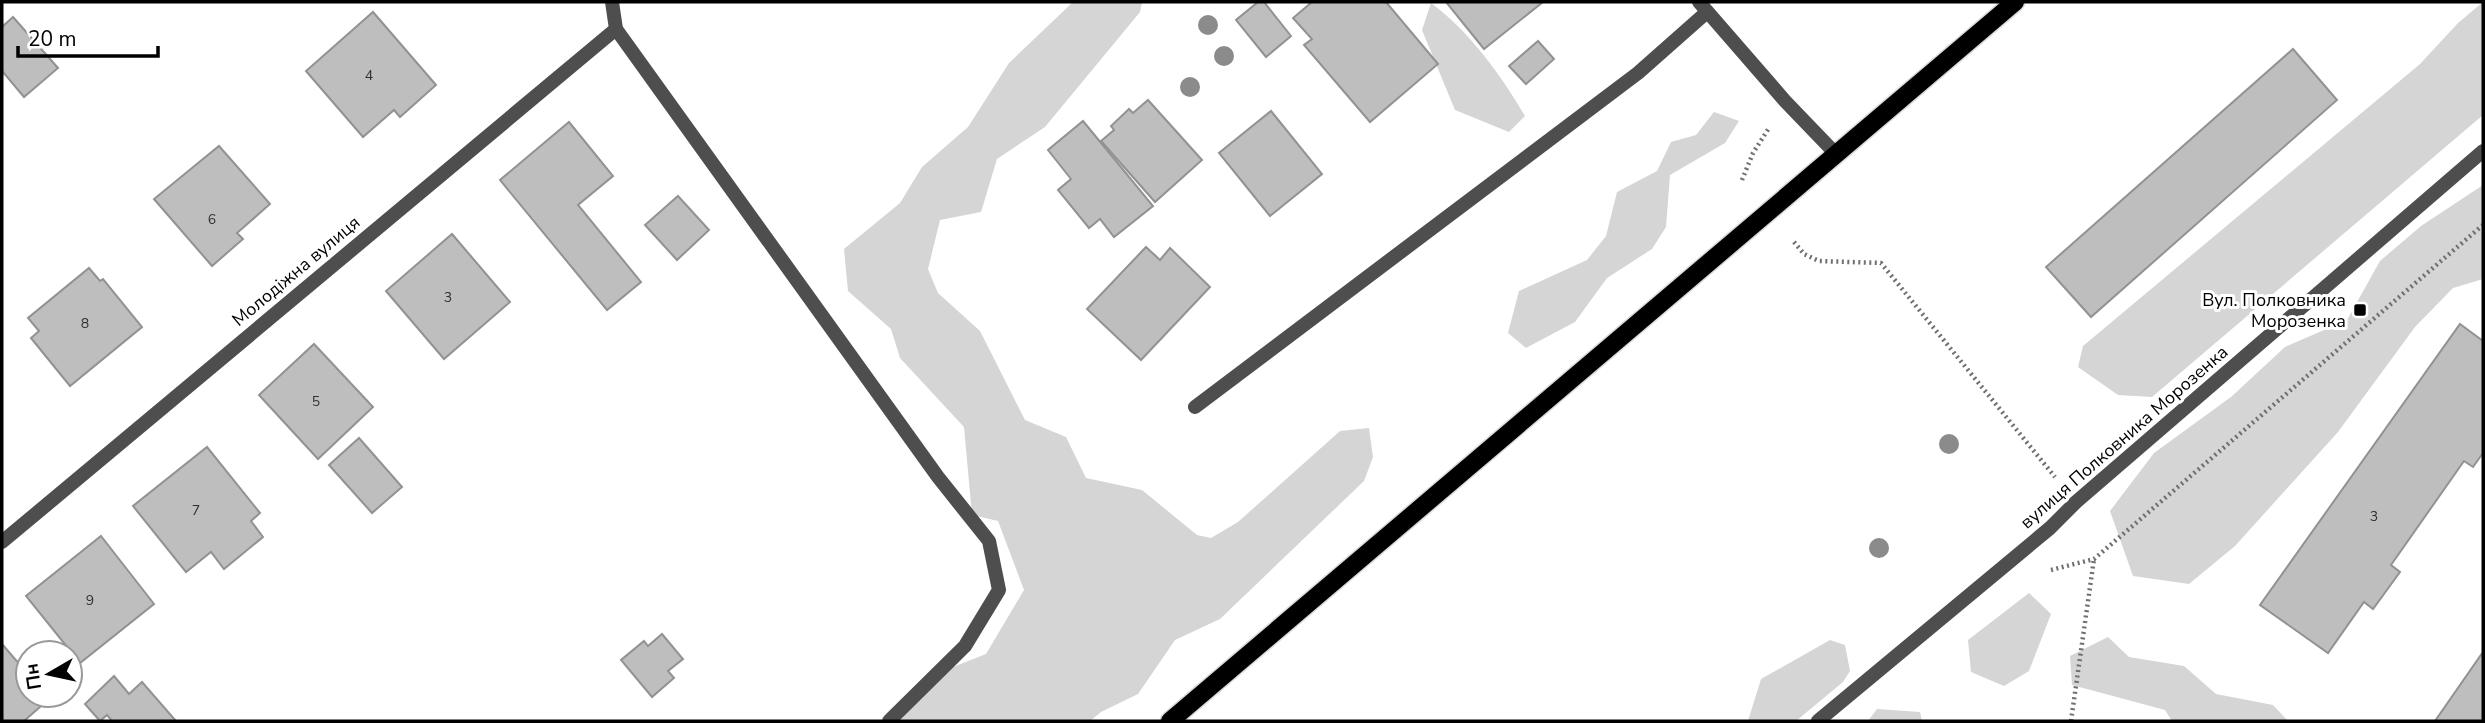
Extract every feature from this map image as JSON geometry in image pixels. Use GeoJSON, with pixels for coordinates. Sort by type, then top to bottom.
{"type":"FeatureCollection","features":[{"type":"Feature","properties":{"kind":"main road"},"geometry":{"type":"LineString","coordinates":[[1170,721],[2015,2]]}},
{"type":"Feature","properties":{"kind":"street"},"geometry":{"type":"LineString","coordinates":[[612,2],[616,29],[938,477],[989,541],[999,590],[965,646],[889,721]]}},
{"type":"Feature","properties":{"kind":"street"},"geometry":{"type":"LineString","coordinates":[[1195,407],[1638,73],[1703,7],[1785,102],[1836,154]]}},
{"type":"Feature","properties":{"kind":"street","name":"Молодіжна вулиця"},"geometry":{"type":"LineString","coordinates":[[2,542],[616,29]]}},
{"type":"Feature","properties":{"kind":"street","name":"вулиця Полковника Морозенка"},"geometry":{"type":"LineString","coordinates":[[1818,721],[2050,528],[2076,502],[2483,151]]}},
{"type":"Feature","properties":{"kind":"path"},"geometry":{"type":"LineString","coordinates":[[1742,180],[1753,153],[1785,102]]}},
{"type":"Feature","properties":{"kind":"path"},"geometry":{"type":"LineString","coordinates":[[2071,721],[2094,559],[2483,225]]}},
{"type":"Feature","properties":{"kind":"path"},"geometry":{"type":"LineString","coordinates":[[1794,242],[1804,254],[1819,261],[1881,263],[2076,502]]}},
{"type":"Feature","properties":{"kind":"shaded area"},"geometry":{"type":"Polygon","coordinates":[[[1073,2],[1142,2],[1140,12],[1045,127],[997,159],[981,212],[940,220],[928,269],[938,293],[980,331],[1025,420],[1066,437],[1086,478],[1142,490],[1197,535],[1211,538],[1238,522],[1340,431],[1369,428],[1373,457],[1364,481],[1220,619],[1175,640],[1138,694],[1101,712],[1090,721],[889,721],[933,675],[986,654],[1024,590],[998,521],[972,515],[964,427],[900,358],[891,329],[848,291],[844,249],[900,203],[922,167],[968,127],[1009,63],[1073,2]]]}},
{"type":"Feature","properties":{"kind":"shaded area"},"geometry":{"type":"Polygon","coordinates":[[[2483,2],[2483,115],[2152,397],[2118,395],[2078,367],[2083,346],[2420,64],[2458,23],[2483,2]]]}},
{"type":"Feature","properties":{"kind":"shaded area"},"geometry":{"type":"Polygon","coordinates":[[[1431,3],[1459,27],[1483,55],[1525,116],[1509,132],[1455,110],[1422,30],[1431,3]]]}},
{"type":"Feature","properties":{"kind":"shaded area"},"geometry":{"type":"Polygon","coordinates":[[[1714,112],[1739,121],[1725,143],[1670,175],[1666,227],[1652,249],[1607,278],[1575,322],[1526,348],[1508,333],[1519,291],[1587,260],[1606,236],[1617,192],[1657,171],[1671,142],[1696,135],[1714,112]]]}},
{"type":"Feature","properties":{"kind":"shaded area"},"geometry":{"type":"Polygon","coordinates":[[[2483,185],[2483,279],[2453,288],[2415,327],[2338,432],[2235,546],[2189,584],[2133,576],[2110,511],[2154,453],[2231,397],[2285,347],[2347,320],[2380,261],[2421,226],[2483,185]]]}},
{"type":"Feature","properties":{"kind":"shaded area"},"geometry":{"type":"Polygon","coordinates":[[[2029,593],[2051,614],[2029,671],[2004,686],[1971,672],[1968,640],[2029,593]]]}},
{"type":"Feature","properties":{"kind":"shaded area"},"geometry":{"type":"Polygon","coordinates":[[[2108,637],[2129,657],[2184,666],[2216,694],[2273,705],[2288,721],[2172,721],[2165,710],[2072,685],[2070,656],[2108,637]]]}},
{"type":"Feature","properties":{"kind":"shaded area"},"geometry":{"type":"Polygon","coordinates":[[[1830,640],[1845,645],[1850,671],[1843,682],[1796,721],[1748,721],[1761,679],[1830,640]]]}},
{"type":"Feature","properties":{"kind":"shaded area"},"geometry":{"type":"Polygon","coordinates":[[[1877,709],[1920,712],[1922,721],[1868,721],[1877,709]]]}},
{"type":"Feature","properties":{"kind":"building"},"geometry":{"type":"Polygon","coordinates":[[[1258,2],[1264,2],[1291,36],[1266,57],[1236,20],[1258,2]]]}},
{"type":"Feature","properties":{"kind":"building"},"geometry":{"type":"Polygon","coordinates":[[[1312,2],[1386,2],[1438,64],[1370,122],[1304,45],[1312,39],[1293,18],[1312,2]]]}},
{"type":"Feature","properties":{"kind":"building"},"geometry":{"type":"Polygon","coordinates":[[[1446,2],[1543,2],[1484,49],[1446,2]]]}},
{"type":"Feature","properties":{"kind":"building"},"geometry":{"type":"Polygon","coordinates":[[[373,12],[436,85],[400,117],[394,110],[363,137],[306,71],[373,12]]]}},
{"type":"Feature","properties":{"kind":"building"},"geometry":{"type":"Polygon","coordinates":[[[13,17],[58,68],[24,97],[2,71],[2,27],[13,17]]]}},
{"type":"Feature","properties":{"kind":"building"},"geometry":{"type":"Polygon","coordinates":[[[1538,41],[1554,59],[1526,84],[1509,66],[1538,41]]]}},
{"type":"Feature","properties":{"kind":"building"},"geometry":{"type":"Polygon","coordinates":[[[2293,49],[2337,100],[2091,317],[2046,267],[2293,49]]]}},
{"type":"Feature","properties":{"kind":"building"},"geometry":{"type":"Polygon","coordinates":[[[1148,100],[1202,160],[1155,202],[1101,141],[1114,130],[1111,126],[1129,109],[1133,113],[1148,100]]]}},
{"type":"Feature","properties":{"kind":"building"},"geometry":{"type":"Polygon","coordinates":[[[1271,111],[1322,174],[1270,216],[1219,153],[1271,111]]]}},
{"type":"Feature","properties":{"kind":"building"},"geometry":{"type":"Polygon","coordinates":[[[1083,121],[1153,206],[1114,237],[1100,219],[1089,228],[1058,190],[1071,179],[1048,150],[1083,121]]]}},
{"type":"Feature","properties":{"kind":"building"},"geometry":{"type":"Polygon","coordinates":[[[569,122],[613,176],[578,205],[641,282],[607,310],[500,180],[569,122]]]}},
{"type":"Feature","properties":{"kind":"building"},"geometry":{"type":"Polygon","coordinates":[[[219,146],[270,204],[237,233],[243,239],[212,266],[154,199],[219,146]]]}},
{"type":"Feature","properties":{"kind":"building"},"geometry":{"type":"Polygon","coordinates":[[[678,196],[709,230],[677,260],[645,225],[678,196]]]}},
{"type":"Feature","properties":{"kind":"building"},"geometry":{"type":"Polygon","coordinates":[[[452,234],[510,302],[444,359],[386,291],[452,234]]]}},
{"type":"Feature","properties":{"kind":"building"},"geometry":{"type":"Polygon","coordinates":[[[1146,247],[1160,260],[1170,248],[1210,287],[1141,360],[1087,309],[1146,247]]]}},
{"type":"Feature","properties":{"kind":"building"},"geometry":{"type":"Polygon","coordinates":[[[89,268],[100,281],[103,279],[142,327],[70,386],[31,338],[39,331],[28,318],[89,268]]]}},
{"type":"Feature","properties":{"kind":"building"},"geometry":{"type":"Polygon","coordinates":[[[2460,324],[2483,341],[2483,453],[2473,467],[2464,461],[2391,565],[2400,572],[2373,609],[2364,602],[2328,653],[2260,605],[2460,324]]]}},
{"type":"Feature","properties":{"kind":"building"},"geometry":{"type":"Polygon","coordinates":[[[314,344],[373,407],[318,459],[259,395],[314,344]]]}},
{"type":"Feature","properties":{"kind":"building"},"geometry":{"type":"Polygon","coordinates":[[[359,438],[402,487],[372,513],[329,465],[359,438]]]}},
{"type":"Feature","properties":{"kind":"building"},"geometry":{"type":"Polygon","coordinates":[[[207,447],[260,513],[251,521],[263,537],[224,569],[211,552],[186,572],[133,506],[207,447]]]}},
{"type":"Feature","properties":{"kind":"building"},"geometry":{"type":"Polygon","coordinates":[[[101,536],[154,604],[84,660],[84,639],[61,639],[26,596],[101,536]]]}},
{"type":"Feature","properties":{"kind":"building"},"geometry":{"type":"Polygon","coordinates":[[[662,634],[683,659],[668,671],[674,678],[652,697],[621,660],[644,641],[648,646],[662,634]]]}},
{"type":"Feature","properties":{"kind":"building"},"geometry":{"type":"Polygon","coordinates":[[[2,644],[14,658],[14,709],[38,709],[24,721],[2,721],[2,644]]]}},
{"type":"Feature","properties":{"kind":"building"},"geometry":{"type":"Polygon","coordinates":[[[2483,652],[2483,721],[2435,721],[2483,652]]]}},
{"type":"Feature","properties":{"kind":"building"},"geometry":{"type":"Polygon","coordinates":[[[114,676],[129,694],[142,682],[176,721],[112,721],[107,715],[100,721],[85,704],[114,676]]]}},
{"type":"Feature","properties":{"kind":"place","name":"Вул. Полковника Морозенка"},"geometry":{"type":"Point","coordinates":[2360,310]}}]}
